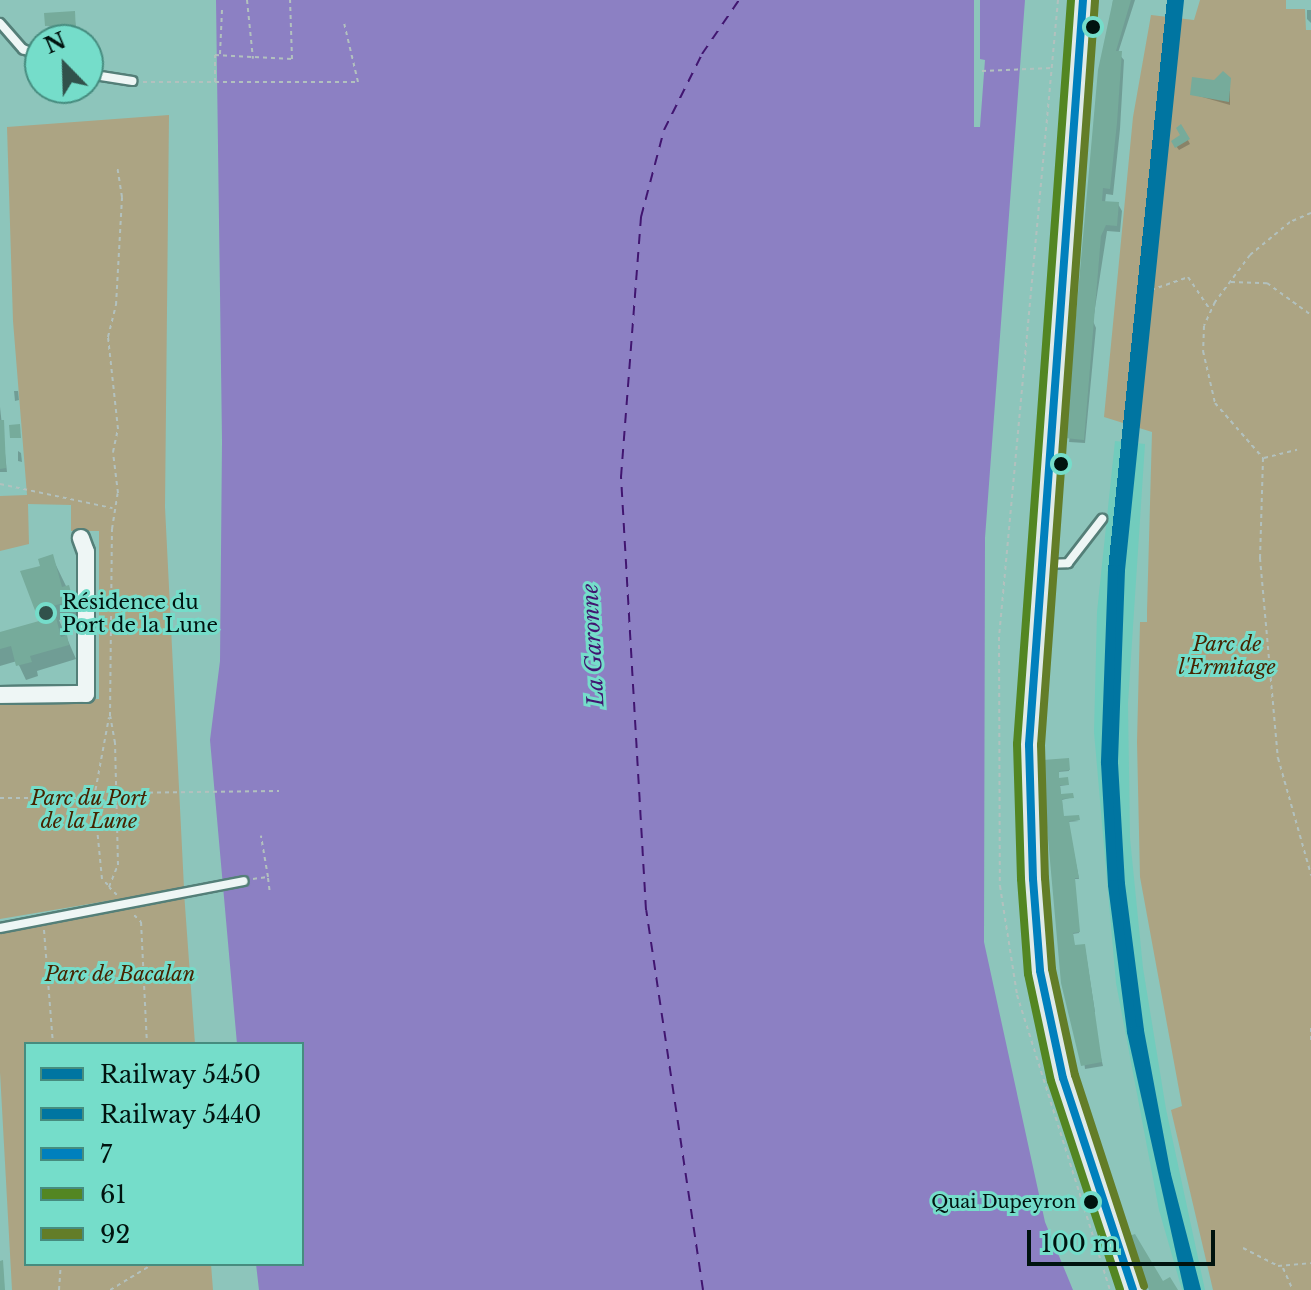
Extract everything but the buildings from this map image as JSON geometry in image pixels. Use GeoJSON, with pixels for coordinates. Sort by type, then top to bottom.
{"type":"FeatureCollection","features":[{"type":"Feature","properties":{"kind":"main road"},"geometry":{"type":"LineString","coordinates":[[1083,0],[1029,745],[1040,971],[1063,1078],[1133,1290]]}},
{"type":"Feature","properties":{"kind":"street"},"geometry":{"type":"LineString","coordinates":[[0,695],[86,694],[86,552],[81,538]]}},
{"type":"Feature","properties":{"kind":"lane"},"geometry":{"type":"LineString","coordinates":[[0,23],[24,49]]}},
{"type":"Feature","properties":{"kind":"lane"},"geometry":{"type":"LineString","coordinates":[[104,77],[132,81]]}},
{"type":"Feature","properties":{"kind":"lane"},"geometry":{"type":"LineString","coordinates":[[1042,564],[1068,563],[1102,519]]}},
{"type":"Feature","properties":{"kind":"lane"},"geometry":{"type":"LineString","coordinates":[[0,928],[243,881]]}},
{"type":"Feature","properties":{"kind":"path"},"geometry":{"type":"LineString","coordinates":[[247,0],[253,60]]}},
{"type":"Feature","properties":{"kind":"path"},"geometry":{"type":"LineString","coordinates":[[215,82],[215,55],[253,60],[292,59],[290,0]]}},
{"type":"Feature","properties":{"kind":"path"},"geometry":{"type":"LineString","coordinates":[[1058,0],[999,637],[1000,886],[1017,995],[1110,1290]]}},
{"type":"Feature","properties":{"kind":"path"},"geometry":{"type":"LineString","coordinates":[[220,55],[222,10]]}},
{"type":"Feature","properties":{"kind":"path"},"geometry":{"type":"LineString","coordinates":[[132,81],[358,82],[344,23]]}},
{"type":"Feature","properties":{"kind":"path"},"geometry":{"type":"LineString","coordinates":[[982,71],[1052,68]]}},
{"type":"Feature","properties":{"kind":"path"},"geometry":{"type":"LineString","coordinates":[[109,887],[118,865],[110,716],[113,509],[118,429],[108,337],[116,305],[122,197],[117,166]]}},
{"type":"Feature","properties":{"kind":"path"},"geometry":{"type":"LineString","coordinates":[[1311,213],[1290,222],[1250,255],[1210,311],[1203,351],[1208,388],[1263,458],[1262,586],[1278,758],[1284,792],[1311,875]]}},
{"type":"Feature","properties":{"kind":"path"},"geometry":{"type":"LineString","coordinates":[[1151,290],[1188,277],[1210,311]]}},
{"type":"Feature","properties":{"kind":"path"},"geometry":{"type":"LineString","coordinates":[[1229,283],[1267,283],[1311,315]]}},
{"type":"Feature","properties":{"kind":"path"},"geometry":{"type":"LineString","coordinates":[[1263,458],[1297,450]]}},
{"type":"Feature","properties":{"kind":"path"},"geometry":{"type":"LineString","coordinates":[[0,484],[113,509]]}},
{"type":"Feature","properties":{"kind":"path"},"geometry":{"type":"LineString","coordinates":[[110,716],[94,798],[102,879],[141,922],[147,1042]]}},
{"type":"Feature","properties":{"kind":"path"},"geometry":{"type":"LineString","coordinates":[[115,793],[279,791]]}},
{"type":"Feature","properties":{"kind":"path"},"geometry":{"type":"LineString","coordinates":[[0,798],[94,798]]}},
{"type":"Feature","properties":{"kind":"path"},"geometry":{"type":"LineString","coordinates":[[261,836],[270,894]]}},
{"type":"Feature","properties":{"kind":"path"},"geometry":{"type":"LineString","coordinates":[[243,881],[268,877]]}},
{"type":"Feature","properties":{"kind":"path"},"geometry":{"type":"LineString","coordinates":[[44,920],[53,1042]]}},
{"type":"Feature","properties":{"kind":"path"},"geometry":{"type":"LineString","coordinates":[[1311,1028],[1311,1043]]}},
{"type":"Feature","properties":{"kind":"path"},"geometry":{"type":"LineString","coordinates":[[1243,1248],[1284,1267],[1311,1263]]}},
{"type":"Feature","properties":{"kind":"path"},"geometry":{"type":"LineString","coordinates":[[59,1290],[61,1266]]}},
{"type":"Feature","properties":{"kind":"path"},"geometry":{"type":"LineString","coordinates":[[110,1290],[150,1266]]}},
{"type":"Feature","properties":{"kind":"path"},"geometry":{"type":"LineString","coordinates":[[1284,1267],[1293,1290]]}},
{"type":"Feature","properties":{"kind":"shaded area"},"geometry":{"type":"Polygon","coordinates":[[[1115,441],[1145,444],[1128,703],[1130,838],[1143,968],[1166,1109],[1205,1290],[1182,1290],[1159,1210],[1116,983],[1094,732],[1097,612],[1115,441]]]}},
{"type":"Feature","properties":{"kind":"green space","name":"Parc de l'Ermitage"},"geometry":{"type":"Polygon","coordinates":[[[1200,0],[1286,0],[1286,9],[1305,9],[1306,30],[1311,30],[1311,1290],[1213,1290],[1171,1110],[1182,1106],[1140,877],[1137,742],[1140,622],[1147,622],[1152,432],[1104,417],[1133,117],[1151,15],[1194,20],[1200,0]]]}},
{"type":"Feature","properties":{"kind":"green space","name":"Parc du Port de la Lune"},"geometry":{"type":"Polygon","coordinates":[[[169,115],[165,507],[184,888],[0,919],[0,703],[99,699],[99,531],[71,531],[71,505],[28,504],[29,544],[0,551],[0,496],[27,495],[13,321],[7,127],[169,115]]]}},
{"type":"Feature","properties":{"kind":"green space","name":"Parc de Bacalan"},"geometry":{"type":"Polygon","coordinates":[[[184,892],[195,1042],[24,1042],[24,1266],[211,1266],[213,1290],[12,1290],[0,1072],[0,924],[184,892]]]}},
{"type":"Feature","properties":{"kind":"water","name":"La Garonne"},"geometry":{"type":"Polygon","coordinates":[[[216,0],[1025,0],[985,538],[984,942],[1045,1222],[1073,1290],[259,1290],[256,1266],[304,1266],[304,1042],[237,1042],[210,740],[220,661],[222,441],[216,0]]]}},
{"type":"Feature","properties":{"kind":"pier"},"geometry":{"type":"Polygon","coordinates":[[[974,0],[980,0],[980,59],[985,60],[980,127],[974,127],[974,0]]]}},
{"type":"Feature","properties":{"kind":"ferry route"},"geometry":{"type":"LineString","coordinates":[[703,1290],[646,910],[621,477],[641,217],[664,130],[702,54],[739,0]]}},
{"type":"Feature","properties":{"kind":"rail line","name":"5440"},"geometry":{"type":"LineString","coordinates":[[1172,0],[1113,570],[1106,763],[1113,885],[1132,1032],[1189,1290]]}},
{"type":"Feature","properties":{"kind":"rail line","name":"5450"},"geometry":{"type":"LineString","coordinates":[[1179,0],[1120,570],[1113,763],[1120,884],[1139,1031],[1166,1175],[1196,1290]]}},
{"type":"Feature","properties":{"kind":"transit line","name":"61"},"geometry":{"type":"LineString","coordinates":[[1071,0],[1017,744],[1021,879],[1028,974],[1051,1081],[1120,1290]]}},
{"type":"Feature","properties":{"kind":"transit line","name":"7"},"geometry":{"type":"LineString","coordinates":[[1083,0],[1029,745],[1033,879],[1040,971],[1063,1078],[1133,1290]]}},
{"type":"Feature","properties":{"kind":"transit line","name":"92"},"geometry":{"type":"LineString","coordinates":[[1095,1],[1041,745],[1045,878],[1052,969],[1075,1075],[1144,1286]]}},
{"type":"Feature","properties":{"kind":"place","name":"Résidence du Port de la Lune"},"geometry":{"type":"Point","coordinates":[46,613]}},
{"type":"Feature","properties":{"kind":"place","name":"Quai Dupeyron"},"geometry":{"type":"Point","coordinates":[1091,1202]}}]}
